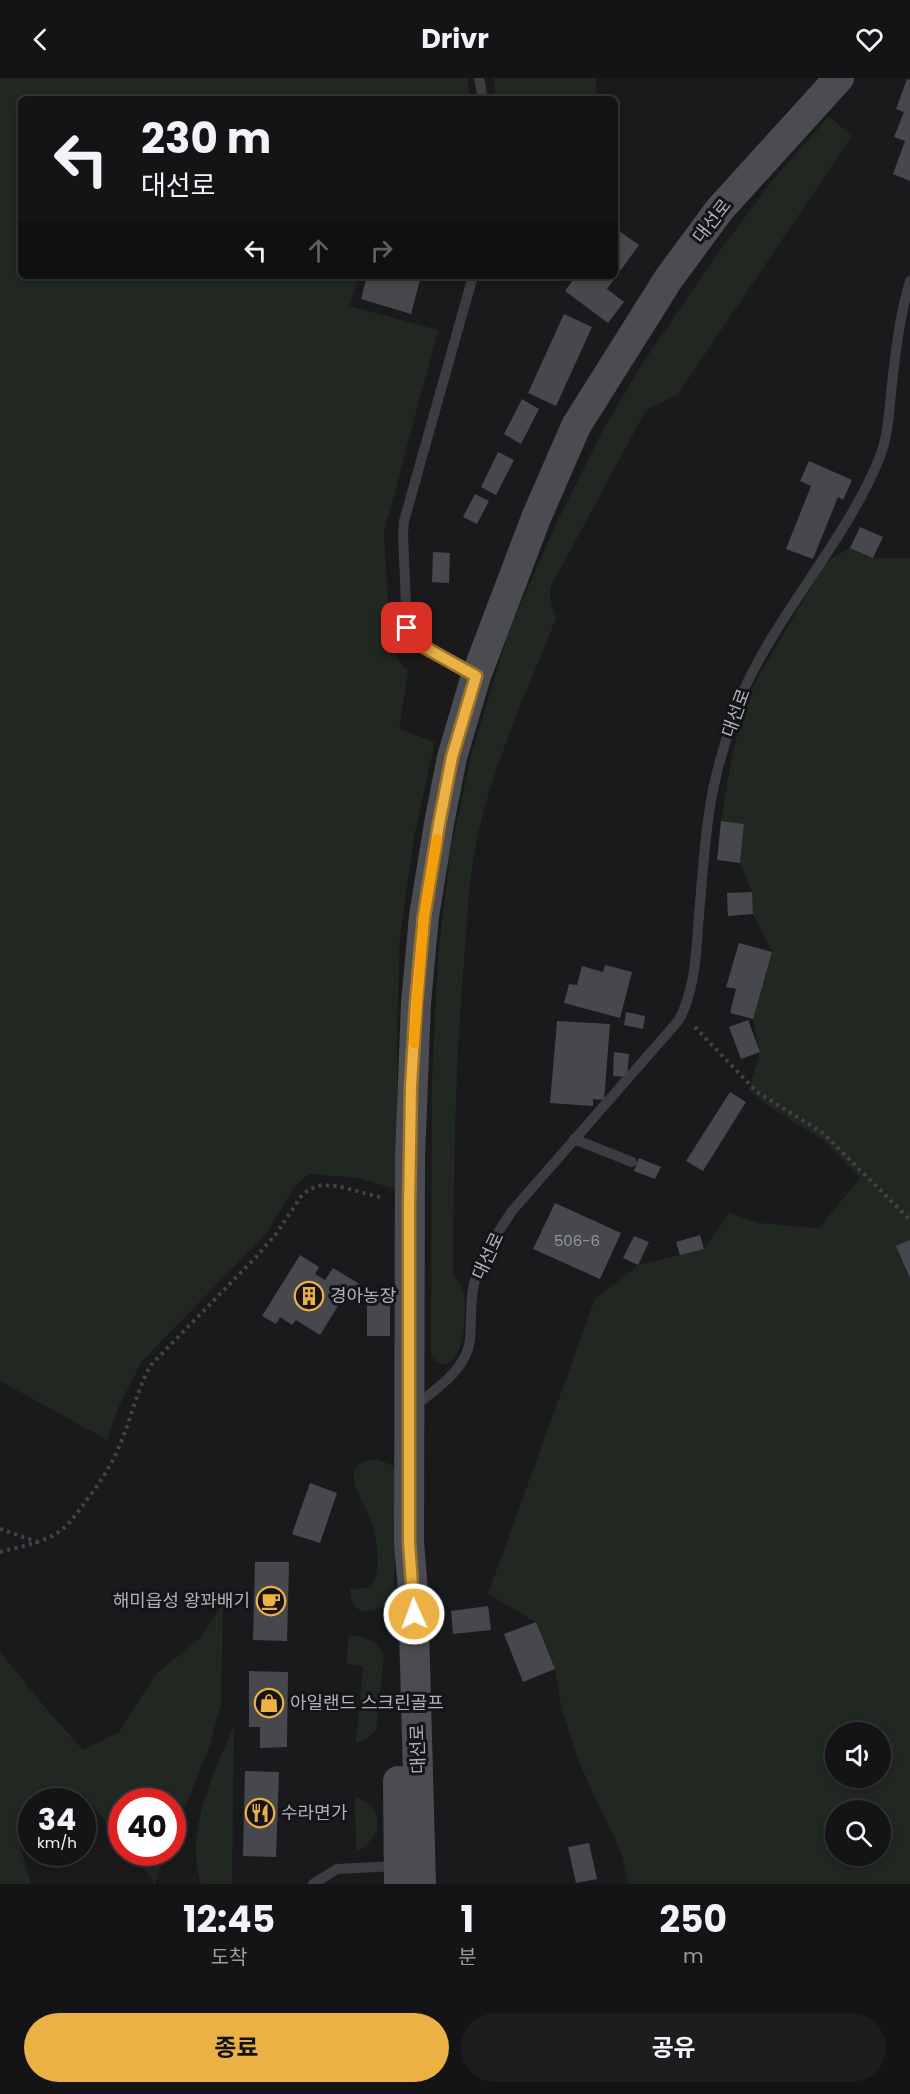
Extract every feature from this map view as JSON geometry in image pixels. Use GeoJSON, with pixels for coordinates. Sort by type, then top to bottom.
{"type":"FeatureCollection","features":[{"type":"Feature","properties":{"kind":"street","name":"대선로"},"geometry":{"type":"LineString","coordinates":[[407,1878],[413,1591],[409,1542],[411,1087],[424,916],[452,757],[476,676],[536,518],[576,426],[669,278],[720,209],[839,78]]}},
{"type":"Feature","properties":{"kind":"lane"},"geometry":{"type":"LineString","coordinates":[[479,78],[482,96]]}},
{"type":"Feature","properties":{"kind":"lane"},"geometry":{"type":"LineString","coordinates":[[472,279],[404,521],[403,535],[407,628],[410,637],[476,676]]}},
{"type":"Feature","properties":{"kind":"lane","name":"대선로"},"geometry":{"type":"LineString","coordinates":[[409,1410],[447,1380],[460,1365],[467,1352],[470,1340],[472,1293],[477,1271],[491,1243],[513,1211],[669,1033],[683,1013],[695,970],[711,793],[732,721],[741,694],[758,662],[850,514],[880,457],[887,432],[900,324],[910,281]]}},
{"type":"Feature","properties":{"kind":"lane"},"geometry":{"type":"LineString","coordinates":[[574,1139],[632,1162]]}},
{"type":"Feature","properties":{"kind":"lane","name":"대선로"},"geometry":{"type":"LineString","coordinates":[[313,1884],[336,1869],[407,1878]]}},
{"type":"Feature","properties":{"kind":"path"},"geometry":{"type":"LineString","coordinates":[[683,1013],[757,1092],[823,1133],[910,1220]]}},
{"type":"Feature","properties":{"kind":"path"},"geometry":{"type":"LineString","coordinates":[[0,1552],[53,1537],[64,1530],[112,1463],[143,1378],[151,1365],[262,1250],[276,1234],[302,1195],[310,1188],[322,1185],[338,1186],[409,1207]]}},
{"type":"Feature","properties":{"kind":"path"},"geometry":{"type":"LineString","coordinates":[[0,1529],[38,1542]]}},
{"type":"Feature","properties":{"kind":"shaded area"},"geometry":{"type":"Polygon","coordinates":[[[0,78],[467,78],[470,96],[18,96],[18,279],[357,279],[350,306],[438,330],[384,533],[390,639],[394,654],[408,672],[399,729],[435,742],[414,837],[400,935],[397,1032],[398,1190],[359,1178],[308,1174],[293,1189],[267,1233],[142,1361],[119,1406],[107,1440],[0,1381],[0,78]]]}},
{"type":"Feature","properties":{"kind":"shaded area"},"geometry":{"type":"Polygon","coordinates":[[[494,78],[596,78],[597,96],[496,96],[494,78]]]}},
{"type":"Feature","properties":{"kind":"shaded area"},"geometry":{"type":"Polygon","coordinates":[[[829,116],[852,136],[678,394],[646,410],[550,588],[550,598],[556,618],[490,788],[471,874],[455,1118],[453,1273],[464,1294],[465,1311],[458,1354],[446,1364],[439,1363],[431,1355],[432,1079],[438,956],[450,854],[472,751],[510,628],[557,522],[603,430],[640,367],[713,260],[772,181],[829,116]]]}},
{"type":"Feature","properties":{"kind":"shaded area"},"geometry":{"type":"Polygon","coordinates":[[[850,548],[873,558],[910,558],[910,1884],[628,1884],[622,1854],[580,1765],[562,1710],[555,1669],[536,1622],[488,1594],[595,1299],[638,1265],[704,1249],[729,1213],[759,1223],[819,1228],[860,1178],[823,1140],[770,1107],[749,1090],[760,1052],[753,1019],[772,952],[753,914],[752,892],[740,863],[744,824],[721,821],[741,717],[755,682],[824,565],[850,548]]]}},
{"type":"Feature","properties":{"kind":"shaded area"},"geometry":{"type":"Polygon","coordinates":[[[375,1459],[392,1465],[396,1472],[396,1548],[393,1598],[379,1608],[366,1612],[355,1606],[351,1599],[350,1589],[370,1588],[378,1565],[378,1556],[371,1521],[358,1493],[354,1475],[356,1468],[363,1462],[375,1459]]]}},
{"type":"Feature","properties":{"kind":"shaded area"},"geometry":{"type":"Polygon","coordinates":[[[223,1604],[221,1704],[209,1748],[186,1805],[186,1788],[108,1788],[108,1825],[96,1809],[96,1788],[18,1788],[18,1866],[26,1866],[31,1884],[0,1884],[0,1652],[83,1750],[119,1732],[156,1674],[201,1637],[223,1604]]]}},
{"type":"Feature","properties":{"kind":"shaded area"},"geometry":{"type":"Polygon","coordinates":[[[348,1635],[374,1642],[384,1656],[376,1730],[365,1740],[356,1743],[363,1666],[347,1664],[348,1635]]]}},
{"type":"Feature","properties":{"kind":"shaded area"},"geometry":{"type":"Polygon","coordinates":[[[234,1725],[232,1884],[201,1884],[196,1843],[199,1823],[210,1783],[234,1725]]]}},
{"type":"Feature","properties":{"kind":"shaded area"},"geometry":{"type":"Polygon","coordinates":[[[355,1797],[372,1807],[378,1823],[372,1839],[356,1852],[355,1797]]]}},
{"type":"Feature","properties":{"kind":"shaded area"},"geometry":{"type":"Polygon","coordinates":[[[141,1866],[161,1866],[156,1884],[153,1884],[154,1882],[141,1866]]]}},
{"type":"Feature","properties":{"kind":"building"},"geometry":{"type":"Polygon","coordinates":[[[907,79],[910,80],[910,181],[893,174],[905,141],[894,137],[904,112],[896,109],[907,79]]]}},
{"type":"Feature","properties":{"kind":"building"},"geometry":{"type":"Polygon","coordinates":[[[618,230],[639,245],[618,274],[618,230]]]}},
{"type":"Feature","properties":{"kind":"building"},"geometry":{"type":"Polygon","coordinates":[[[366,279],[420,279],[411,314],[361,299],[366,279]]]}},
{"type":"Feature","properties":{"kind":"building"},"geometry":{"type":"Polygon","coordinates":[[[574,279],[614,279],[607,289],[624,302],[608,323],[565,291],[574,279]]]}},
{"type":"Feature","properties":{"kind":"building"},"geometry":{"type":"Polygon","coordinates":[[[564,314],[592,327],[556,406],[528,393],[564,314]]]}},
{"type":"Feature","properties":{"kind":"building"},"geometry":{"type":"Polygon","coordinates":[[[522,399],[539,409],[521,444],[504,434],[522,399]]]}},
{"type":"Feature","properties":{"kind":"building"},"geometry":{"type":"Polygon","coordinates":[[[498,452],[514,460],[496,495],[481,487],[498,452]]]}},
{"type":"Feature","properties":{"kind":"building"},"geometry":{"type":"Polygon","coordinates":[[[809,461],[852,480],[843,500],[838,497],[813,559],[786,549],[811,486],[800,481],[809,461]]]}},
{"type":"Feature","properties":{"kind":"building"},"geometry":{"type":"Polygon","coordinates":[[[475,494],[489,501],[477,524],[463,517],[475,494]]]}},
{"type":"Feature","properties":{"kind":"building"},"geometry":{"type":"Polygon","coordinates":[[[860,527],[883,537],[873,558],[850,548],[860,527]]]}},
{"type":"Feature","properties":{"kind":"building"},"geometry":{"type":"Polygon","coordinates":[[[433,552],[450,553],[449,583],[432,582],[433,552]]]}},
{"type":"Feature","properties":{"kind":"building"},"geometry":{"type":"Polygon","coordinates":[[[721,821],[744,824],[740,863],[717,860],[721,821]]]}},
{"type":"Feature","properties":{"kind":"building"},"geometry":{"type":"Polygon","coordinates":[[[752,892],[753,914],[728,916],[727,893],[752,892]]]}},
{"type":"Feature","properties":{"kind":"building"},"geometry":{"type":"Polygon","coordinates":[[[739,943],[772,952],[753,1019],[730,1013],[736,989],[726,987],[739,943]]]}},
{"type":"Feature","properties":{"kind":"building"},"geometry":{"type":"Polygon","coordinates":[[[605,965],[632,972],[620,1018],[564,1003],[569,984],[577,985],[582,966],[603,972],[605,965]]]}},
{"type":"Feature","properties":{"kind":"building"},"geometry":{"type":"Polygon","coordinates":[[[626,1012],[645,1016],[643,1029],[624,1025],[626,1012]]]}},
{"type":"Feature","properties":{"kind":"building"},"geometry":{"type":"Polygon","coordinates":[[[748,1020],[760,1052],[741,1059],[729,1027],[748,1020]]]}},
{"type":"Feature","properties":{"kind":"building"},"geometry":{"type":"Polygon","coordinates":[[[557,1021],[610,1024],[604,1100],[593,1099],[593,1106],[550,1103],[557,1021]]]}},
{"type":"Feature","properties":{"kind":"building"},"geometry":{"type":"Polygon","coordinates":[[[614,1052],[629,1054],[627,1077],[613,1076],[614,1052]]]}},
{"type":"Feature","properties":{"kind":"building"},"geometry":{"type":"Polygon","coordinates":[[[730,1092],[746,1102],[703,1171],[686,1161],[730,1092]]]}},
{"type":"Feature","properties":{"kind":"building"},"geometry":{"type":"Polygon","coordinates":[[[639,1158],[661,1167],[655,1179],[634,1171],[639,1158]]]}},
{"type":"Feature","properties":{"kind":"building"},"geometry":{"type":"Polygon","coordinates":[[[555,1203],[621,1233],[600,1279],[533,1249],[555,1203]]]}},
{"type":"Feature","properties":{"kind":"building"},"geometry":{"type":"Polygon","coordinates":[[[700,1235],[704,1249],[680,1255],[676,1242],[700,1235]]]}},
{"type":"Feature","properties":{"kind":"building"},"geometry":{"type":"Polygon","coordinates":[[[634,1236],[649,1242],[638,1265],[623,1258],[634,1236]]]}},
{"type":"Feature","properties":{"kind":"building"},"geometry":{"type":"Polygon","coordinates":[[[910,1240],[910,1278],[896,1246],[910,1240]]]}},
{"type":"Feature","properties":{"kind":"building","name":"경아농장"},"geometry":{"type":"Polygon","coordinates":[[[300,1255],[319,1267],[315,1274],[325,1280],[333,1268],[363,1286],[355,1299],[346,1293],[320,1335],[296,1320],[292,1325],[280,1317],[276,1324],[262,1316],[300,1255]]]}},
{"type":"Feature","properties":{"kind":"building"},"geometry":{"type":"Polygon","coordinates":[[[367,1291],[390,1292],[390,1336],[367,1336],[367,1291]]]}},
{"type":"Feature","properties":{"kind":"building"},"geometry":{"type":"Polygon","coordinates":[[[310,1483],[337,1493],[320,1543],[292,1534],[310,1483]]]}},
{"type":"Feature","properties":{"kind":"building"},"geometry":{"type":"Polygon","coordinates":[[[255,1562],[289,1562],[287,1641],[253,1640],[255,1562]]]}},
{"type":"Feature","properties":{"kind":"building"},"geometry":{"type":"Polygon","coordinates":[[[488,1606],[491,1630],[453,1634],[451,1611],[488,1606]]]}},
{"type":"Feature","properties":{"kind":"building"},"geometry":{"type":"Polygon","coordinates":[[[536,1622],[555,1669],[523,1682],[504,1634],[536,1622]]]}},
{"type":"Feature","properties":{"kind":"building"},"geometry":{"type":"Polygon","coordinates":[[[249,1671],[288,1672],[287,1747],[260,1748],[260,1727],[249,1727],[249,1671]]]}},
{"type":"Feature","properties":{"kind":"building"},"geometry":{"type":"Polygon","coordinates":[[[245,1771],[279,1772],[276,1857],[243,1856],[245,1771]]]}},
{"type":"Feature","properties":{"kind":"building"},"geometry":{"type":"Polygon","coordinates":[[[589,1843],[597,1879],[576,1883],[568,1847],[589,1843]]]}},
{"type":"Feature","properties":{"kind":"slow traffic"},"geometry":{"type":"LineString","coordinates":[[414,1043],[424,916],[437,839]]}},
{"type":"Feature","properties":{"kind":"place","name":"경아농장"},"geometry":{"type":"Point","coordinates":[309,1296]}},
{"type":"Feature","properties":{"kind":"place","name":"해미읍성 왕꽈배기"},"geometry":{"type":"Point","coordinates":[271,1601]}},
{"type":"Feature","properties":{"kind":"place","name":"아일랜드 스크린골프"},"geometry":{"type":"Point","coordinates":[269,1703]}},
{"type":"Feature","properties":{"kind":"place","name":"수라면가"},"geometry":{"type":"Point","coordinates":[260,1813]}},
{"type":"Feature","properties":{"kind":"route"},"geometry":{"type":"LineString","coordinates":[[407,628],[410,637],[417,643],[476,676],[452,757],[439,824],[424,916],[416,1003],[411,1087],[409,1207],[409,1542],[414,1614]]}}]}
